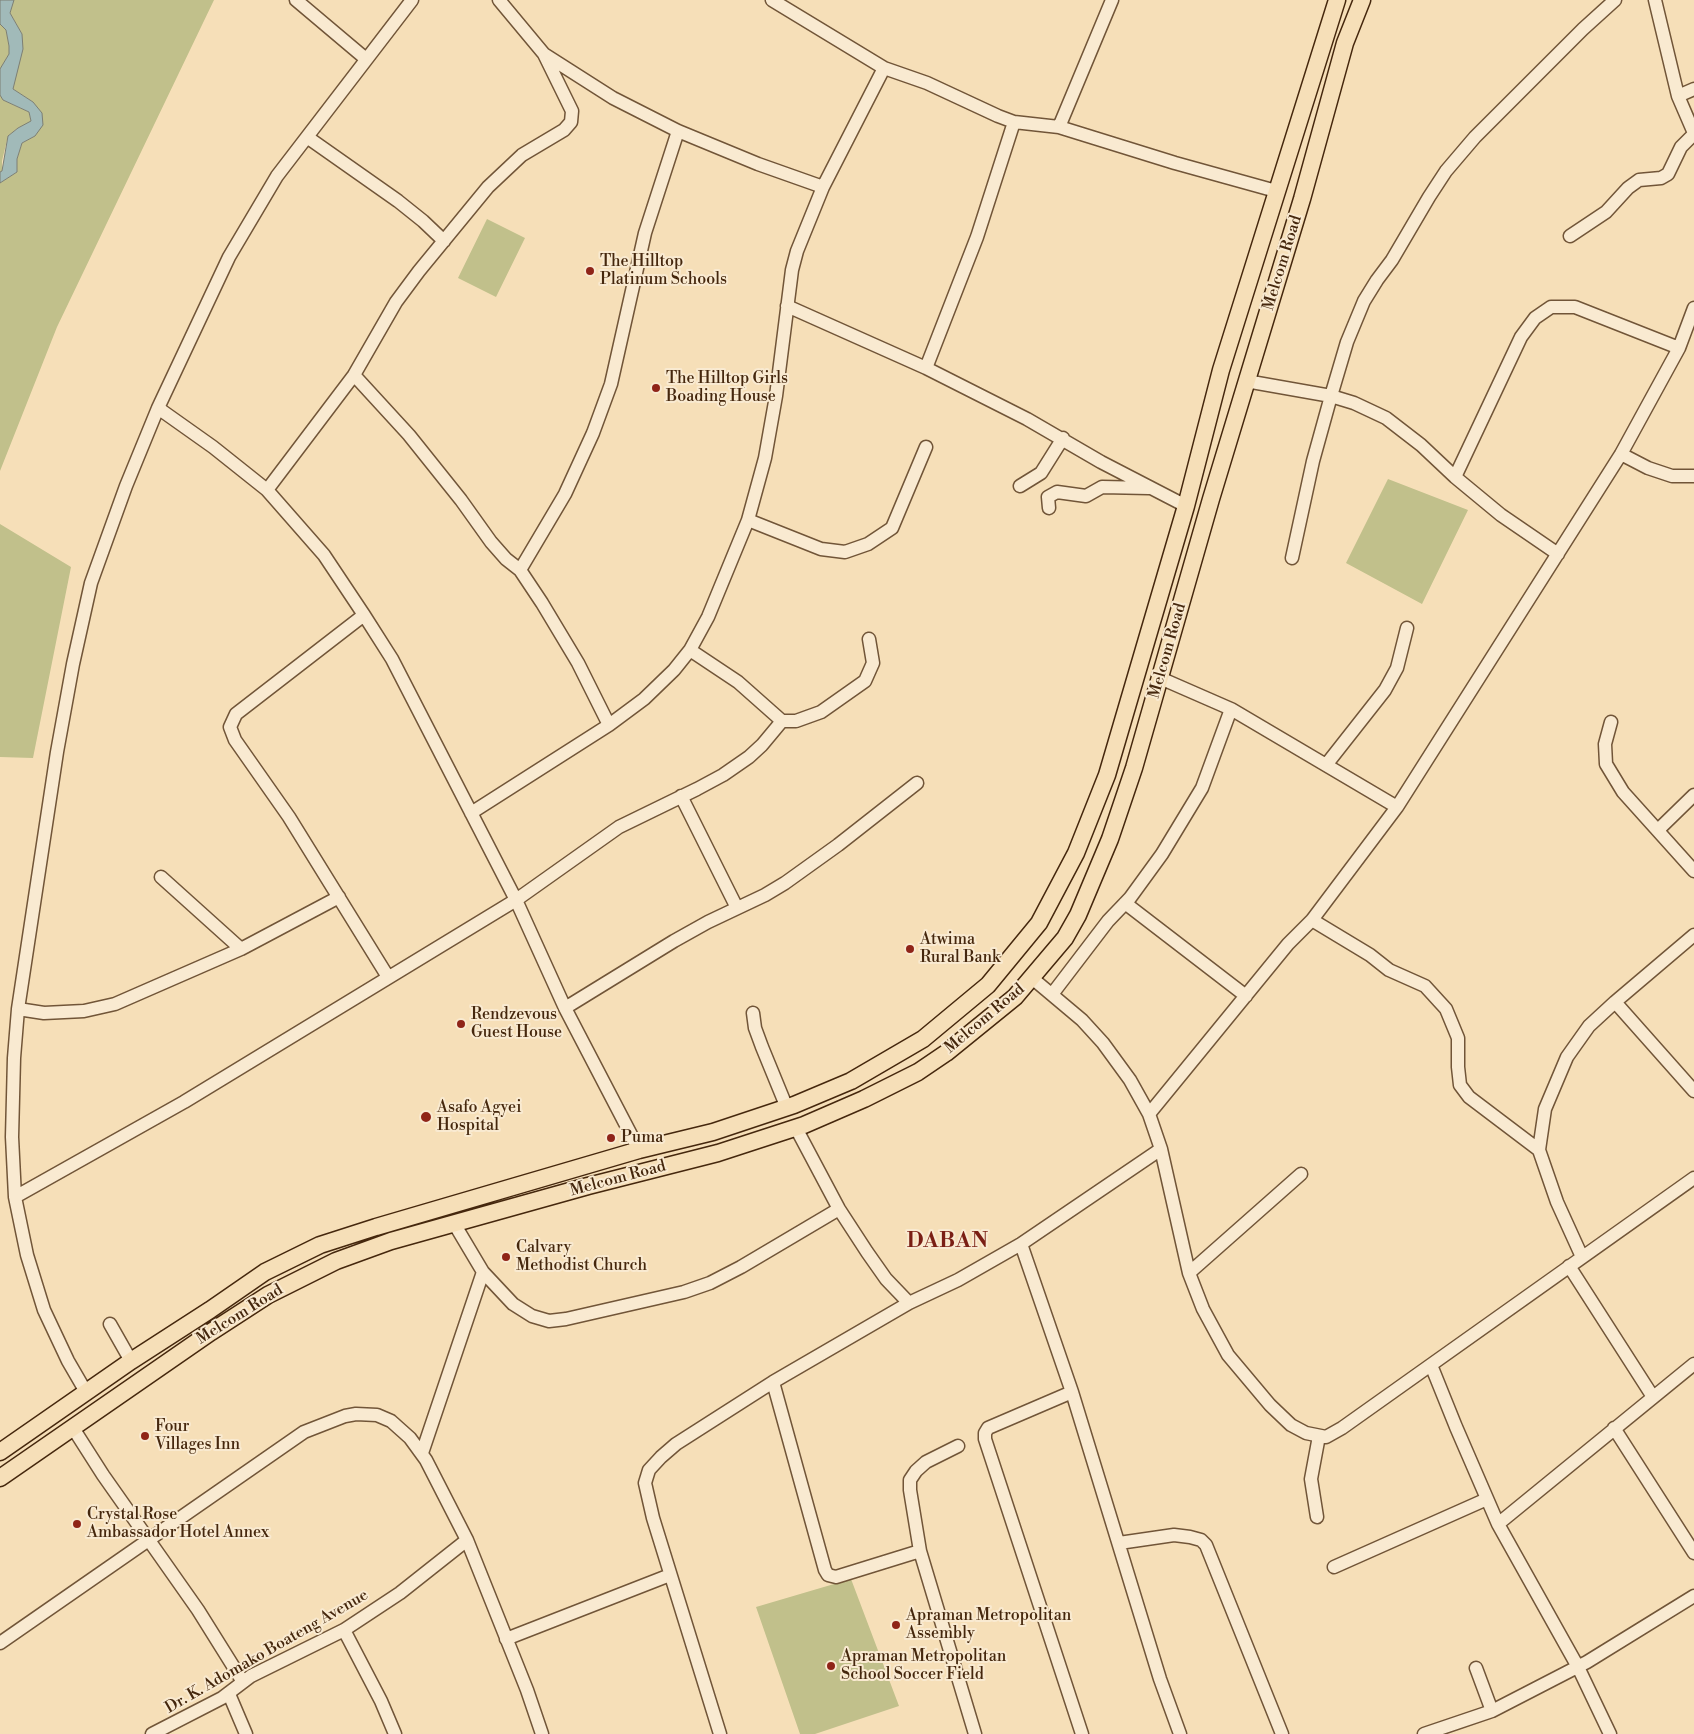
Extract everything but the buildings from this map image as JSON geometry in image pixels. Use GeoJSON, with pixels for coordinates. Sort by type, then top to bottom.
{"type":"FeatureCollection","features":[{"type":"Feature","properties":{"kind":"main road"},"geometry":{"type":"LineString","coordinates":[[0,1452],[131,1361],[265,1272],[320,1245],[639,1150],[713,1132],[787,1108],[851,1081],[923,1039],[988,985],[1039,923],[1071,862],[1107,774],[1186,506],[1221,370],[1337,0]]}},
{"type":"Feature","properties":{"kind":"main road","name":"Melcom Road"},"geometry":{"type":"LineString","coordinates":[[0,1478],[211,1332],[268,1295],[336,1261],[391,1241],[455,1225],[588,1186],[718,1153],[796,1128],[855,1103],[918,1072],[946,1053],[1015,997],[1065,938],[1078,916],[1110,839],[1134,768],[1211,499],[1302,198],[1345,44],[1362,0]]}},
{"type":"Feature","properties":{"kind":"main road"},"geometry":{"type":"LineString","coordinates":[[1276,191],[1302,198]]}},
{"type":"Feature","properties":{"kind":"main road"},"geometry":{"type":"LineString","coordinates":[[1010,960],[1032,978]]}},
{"type":"Feature","properties":{"kind":"main road"},"geometry":{"type":"LineString","coordinates":[[639,1150],[644,1172]]}},
{"type":"Feature","properties":{"kind":"main road"},"geometry":{"type":"LineString","coordinates":[[86,1392],[97,1411]]}},
{"type":"Feature","properties":{"kind":"street"},"geometry":{"type":"LineString","coordinates":[[296,0],[366,59]]}},
{"type":"Feature","properties":{"kind":"street"},"geometry":{"type":"LineString","coordinates":[[86,1392],[68,1361],[44,1310],[27,1254],[15,1197],[12,1129],[14,1058],[18,1009],[57,752],[73,664],[89,592],[126,486],[158,408],[229,257],[277,176],[412,0]]}},
{"type":"Feature","properties":{"kind":"street"},"geometry":{"type":"LineString","coordinates":[[267,490],[354,375],[396,302],[488,187],[522,154],[564,130],[571,122],[572,111],[544,54],[498,0]]}},
{"type":"Feature","properties":{"kind":"street"},"geometry":{"type":"LineString","coordinates":[[772,0],[884,68],[927,82],[998,116],[1014,122],[1059,127],[1175,163],[1276,191]]}},
{"type":"Feature","properties":{"kind":"street"},"geometry":{"type":"LineString","coordinates":[[1059,127],[1112,0]]}},
{"type":"Feature","properties":{"kind":"street"},"geometry":{"type":"LineString","coordinates":[[1292,558],[1313,461],[1330,396],[1347,342],[1364,301],[1376,280],[1392,260],[1428,197],[1475,138],[1583,29],[1615,0]]}},
{"type":"Feature","properties":{"kind":"street"},"geometry":{"type":"LineString","coordinates":[[1570,236],[1606,212],[1628,188],[1640,180],[1661,178],[1668,174],[1681,147],[1694,133],[1678,96],[1655,0]]}},
{"type":"Feature","properties":{"kind":"street"},"geometry":{"type":"LineString","coordinates":[[544,54],[613,98],[678,132],[758,164],[823,187]]}},
{"type":"Feature","properties":{"kind":"street"},"geometry":{"type":"LineString","coordinates":[[471,812],[609,725],[644,699],[674,670],[690,650],[708,617],[748,520],[765,458],[776,396],[792,270],[797,251],[823,187],[884,68]]}},
{"type":"Feature","properties":{"kind":"street"},"geometry":{"type":"LineString","coordinates":[[1678,96],[1694,89]]}},
{"type":"Feature","properties":{"kind":"street"},"geometry":{"type":"LineString","coordinates":[[926,368],[977,237],[1014,122]]}},
{"type":"Feature","properties":{"kind":"street"},"geometry":{"type":"LineString","coordinates":[[520,570],[565,494],[594,433],[611,384],[645,233],[678,132]]}},
{"type":"Feature","properties":{"kind":"street"},"geometry":{"type":"LineString","coordinates":[[306,137],[398,200],[444,241]]}},
{"type":"Feature","properties":{"kind":"street"},"geometry":{"type":"LineString","coordinates":[[787,306],[926,368],[1062,438],[1102,462],[1186,506]]}},
{"type":"Feature","properties":{"kind":"street"},"geometry":{"type":"LineString","coordinates":[[1455,476],[1521,337],[1535,318],[1551,307],[1576,307],[1679,348]]}},
{"type":"Feature","properties":{"kind":"street"},"geometry":{"type":"LineString","coordinates":[[1150,1114],[1288,944],[1312,920],[1397,807],[1622,454],[1679,348],[1694,308]]}},
{"type":"Feature","properties":{"kind":"street"},"geometry":{"type":"LineString","coordinates":[[354,375],[409,435],[461,500],[496,548],[520,570],[578,663],[609,725]]}},
{"type":"Feature","properties":{"kind":"street"},"geometry":{"type":"LineString","coordinates":[[1246,381],[1330,396],[1354,403],[1386,418],[1421,444],[1501,515],[1558,554]]}},
{"type":"Feature","properties":{"kind":"street"},"geometry":{"type":"LineString","coordinates":[[158,408],[213,447],[267,490],[324,555],[364,615],[392,659],[471,812],[516,900],[566,1008],[639,1150]]}},
{"type":"Feature","properties":{"kind":"street"},"geometry":{"type":"LineString","coordinates":[[1020,486],[1041,473],[1062,438]]}},
{"type":"Feature","properties":{"kind":"street"},"geometry":{"type":"LineString","coordinates":[[748,520],[821,549],[845,552],[868,544],[892,528],[926,447]]}},
{"type":"Feature","properties":{"kind":"street"},"geometry":{"type":"LineString","coordinates":[[1622,454],[1648,468],[1672,476],[1694,476]]}},
{"type":"Feature","properties":{"kind":"street"},"geometry":{"type":"LineString","coordinates":[[1049,508],[1048,497],[1057,492],[1086,496],[1102,487],[1152,488]]}},
{"type":"Feature","properties":{"kind":"street"},"geometry":{"type":"LineString","coordinates":[[364,615],[236,714],[230,727],[235,740],[289,817],[388,977]]}},
{"type":"Feature","properties":{"kind":"street"},"geometry":{"type":"LineString","coordinates":[[1326,765],[1385,690],[1397,668],[1407,628]]}},
{"type":"Feature","properties":{"kind":"street"},"geometry":{"type":"LineString","coordinates":[[690,650],[738,682],[782,721],[796,720],[821,712],[865,682],[872,663],[869,639]]}},
{"type":"Feature","properties":{"kind":"street"},"geometry":{"type":"LineString","coordinates":[[1160,678],[1231,709],[1397,807]]}},
{"type":"Feature","properties":{"kind":"street"},"geometry":{"type":"LineString","coordinates":[[1052,993],[1162,854],[1202,788],[1231,709]]}},
{"type":"Feature","properties":{"kind":"street"},"geometry":{"type":"LineString","coordinates":[[15,1197],[184,1102],[516,900],[583,854],[612,831],[723,775],[749,757],[782,721]]}},
{"type":"Feature","properties":{"kind":"street"},"geometry":{"type":"LineString","coordinates":[[1611,722],[1605,744],[1606,764],[1623,792],[1694,871]]}},
{"type":"Feature","properties":{"kind":"street"},"geometry":{"type":"LineString","coordinates":[[566,1008],[674,941],[708,922],[765,895],[812,864],[917,783]]}},
{"type":"Feature","properties":{"kind":"street"},"geometry":{"type":"LineString","coordinates":[[682,796],[737,908]]}},
{"type":"Feature","properties":{"kind":"street"},"geometry":{"type":"LineString","coordinates":[[1658,830],[1694,796]]}},
{"type":"Feature","properties":{"kind":"street"},"geometry":{"type":"LineString","coordinates":[[161,876],[241,949]]}},
{"type":"Feature","properties":{"kind":"street"},"geometry":{"type":"LineString","coordinates":[[18,1009],[44,1013],[84,1011],[115,1004],[241,949],[340,897]]}},
{"type":"Feature","properties":{"kind":"street"},"geometry":{"type":"LineString","coordinates":[[1125,903],[1246,996]]}},
{"type":"Feature","properties":{"kind":"street"},"geometry":{"type":"LineString","coordinates":[[1312,920],[1370,955],[1389,970],[1425,986],[1446,1009],[1458,1038],[1460,1085],[1475,1102],[1539,1150]]}},
{"type":"Feature","properties":{"kind":"street"},"geometry":{"type":"LineString","coordinates":[[1582,1257],[1557,1202],[1539,1150],[1545,1109],[1567,1057],[1589,1026],[1694,935]]}},
{"type":"Feature","properties":{"kind":"street"},"geometry":{"type":"LineString","coordinates":[[1032,978],[1082,1020],[1103,1043],[1130,1080],[1150,1114],[1161,1149],[1189,1273],[1203,1309],[1228,1355],[1270,1405],[1292,1425],[1306,1433],[1326,1437],[1342,1428],[1569,1266],[1693,1182]]}},
{"type":"Feature","properties":{"kind":"street"},"geometry":{"type":"LineString","coordinates":[[1615,1002],[1694,1091]]}},
{"type":"Feature","properties":{"kind":"street"},"geometry":{"type":"LineString","coordinates":[[754,1013],[755,1028],[787,1108]]}},
{"type":"Feature","properties":{"kind":"street"},"geometry":{"type":"LineString","coordinates":[[796,1128],[839,1209],[882,1272],[909,1303]]}},
{"type":"Feature","properties":{"kind":"street"},"geometry":{"type":"LineString","coordinates":[[720,1734],[653,1518],[645,1483],[649,1470],[676,1444],[773,1382],[909,1303],[958,1280],[1021,1244],[1161,1149]]}},
{"type":"Feature","properties":{"kind":"street"},"geometry":{"type":"LineString","coordinates":[[1189,1273],[1301,1174]]}},
{"type":"Feature","properties":{"kind":"street"},"geometry":{"type":"LineString","coordinates":[[455,1225],[483,1272],[513,1304],[532,1316],[549,1321],[566,1319],[684,1292],[710,1283],[839,1209]]}},
{"type":"Feature","properties":{"kind":"street"},"geometry":{"type":"LineString","coordinates":[[1021,1244],[1072,1392],[1160,1679],[1180,1734]]}},
{"type":"Feature","properties":{"kind":"street"},"geometry":{"type":"LineString","coordinates":[[1569,1266],[1653,1397]]}},
{"type":"Feature","properties":{"kind":"street"},"geometry":{"type":"LineString","coordinates":[[422,1453],[483,1272]]}},
{"type":"Feature","properties":{"kind":"street"},"geometry":{"type":"LineString","coordinates":[[110,1324],[131,1361]]}},
{"type":"Feature","properties":{"kind":"street"},"geometry":{"type":"LineString","coordinates":[[1498,1524],[1694,1364]]}},
{"type":"Feature","properties":{"kind":"street"},"geometry":{"type":"LineString","coordinates":[[1431,1365],[1498,1524],[1578,1667],[1610,1734]]}},
{"type":"Feature","properties":{"kind":"street"},"geometry":{"type":"LineString","coordinates":[[773,1382],[825,1570],[828,1575],[836,1577],[920,1552]]}},
{"type":"Feature","properties":{"kind":"street"},"geometry":{"type":"LineString","coordinates":[[1072,1392],[988,1428],[985,1438],[1082,1734]]}},
{"type":"Feature","properties":{"kind":"street"},"geometry":{"type":"LineString","coordinates":[[0,1643],[304,1432],[345,1416],[356,1414],[377,1415],[391,1421],[410,1438],[422,1453],[467,1540],[542,1734]]}},
{"type":"Feature","properties":{"kind":"street"},"geometry":{"type":"LineString","coordinates":[[73,1428],[103,1475],[198,1610],[243,1682]]}},
{"type":"Feature","properties":{"kind":"street"},"geometry":{"type":"LineString","coordinates":[[1614,1428],[1694,1553]]}},
{"type":"Feature","properties":{"kind":"street"},"geometry":{"type":"LineString","coordinates":[[1317,1517],[1311,1479],[1319,1436]]}},
{"type":"Feature","properties":{"kind":"street"},"geometry":{"type":"LineString","coordinates":[[958,1446],[926,1462],[916,1471],[910,1480],[910,1490],[920,1552],[974,1734]]}},
{"type":"Feature","properties":{"kind":"street"},"geometry":{"type":"LineString","coordinates":[[1334,1566],[1487,1499]]}},
{"type":"Feature","properties":{"kind":"street"},"geometry":{"type":"LineString","coordinates":[[1118,1544],[1174,1535],[1201,1540],[1206,1545],[1282,1734]]}},
{"type":"Feature","properties":{"kind":"street","name":"Dr. K. Adomako Boateng Avenue"},"geometry":{"type":"LineString","coordinates":[[152,1734],[229,1694],[251,1676],[344,1630],[400,1593],[467,1540]]}},
{"type":"Feature","properties":{"kind":"street"},"geometry":{"type":"LineString","coordinates":[[506,1639],[670,1575]]}},
{"type":"Feature","properties":{"kind":"street"},"geometry":{"type":"LineString","coordinates":[[1424,1734],[1492,1711],[1578,1667],[1694,1596]]}},
{"type":"Feature","properties":{"kind":"street"},"geometry":{"type":"LineString","coordinates":[[344,1630],[381,1701],[395,1734]]}},
{"type":"Feature","properties":{"kind":"street"},"geometry":{"type":"LineString","coordinates":[[1476,1668],[1492,1711]]}},
{"type":"Feature","properties":{"kind":"street"},"geometry":{"type":"LineString","coordinates":[[229,1694],[246,1734]]}},
{"type":"Feature","properties":{"kind":"shaded area"},"geometry":{"type":"Polygon","coordinates":[[[13,0],[214,0],[57,327],[0,471],[0,183],[17,172],[17,159],[22,143],[35,136],[33,102],[13,89],[22,34],[10,13],[13,0]]]}},
{"type":"Feature","properties":{"kind":"shaded area"},"geometry":{"type":"Polygon","coordinates":[[[0,24],[6,30],[9,54],[0,69],[0,24]]]}},
{"type":"Feature","properties":{"kind":"shaded area"},"geometry":{"type":"Polygon","coordinates":[[[0,95],[3,100],[29,112],[31,122],[18,128],[8,136],[2,161],[2,171],[0,172],[0,95]]]}},
{"type":"Feature","properties":{"kind":"shaded area"},"geometry":{"type":"Polygon","coordinates":[[[487,219],[525,238],[496,297],[458,278],[487,219]]]}},
{"type":"Feature","properties":{"kind":"shaded area"},"geometry":{"type":"Polygon","coordinates":[[[1388,479],[1468,510],[1422,604],[1346,563],[1388,479]]]}},
{"type":"Feature","properties":{"kind":"shaded area"},"geometry":{"type":"Polygon","coordinates":[[[0,524],[71,567],[33,758],[0,757],[0,524]]]}},
{"type":"Feature","properties":{"kind":"shaded area","name":"Apraman Metropolitan School Soccer Field"},"geometry":{"type":"Polygon","coordinates":[[[851,1579],[899,1706],[815,1734],[800,1734],[756,1607],[851,1579]]]}},
{"type":"Feature","properties":{"kind":"water"},"geometry":{"type":"Polygon","coordinates":[[[0,0],[14,0],[10,13],[22,34],[23,49],[13,89],[33,102],[42,113],[43,125],[35,136],[22,143],[17,159],[17,172],[0,183],[0,172],[2,171],[8,136],[31,121],[29,112],[3,100],[0,95],[0,69],[9,54],[9,46],[6,30],[0,24],[0,0]]]}},
{"type":"Feature","properties":{"kind":"place","name":"The Hilltop Platinum Schools"},"geometry":{"type":"Point","coordinates":[590,271]}},
{"type":"Feature","properties":{"kind":"place","name":"The Hilltop Girls Boading House"},"geometry":{"type":"Point","coordinates":[656,388]}},
{"type":"Feature","properties":{"kind":"place","name":"Atwima Rural Bank"},"geometry":{"type":"Point","coordinates":[910,949]}},
{"type":"Feature","properties":{"kind":"place","name":"Rendzevous Guest House"},"geometry":{"type":"Point","coordinates":[461,1024]}},
{"type":"Feature","properties":{"kind":"place","name":"Asafo Agyei Hospital"},"geometry":{"type":"Point","coordinates":[426,1117]}},
{"type":"Feature","properties":{"kind":"place","name":"Puma"},"geometry":{"type":"Point","coordinates":[611,1138]}},
{"type":"Feature","properties":{"kind":"place","name":"Calvary Methodist Church"},"geometry":{"type":"Point","coordinates":[506,1257]}},
{"type":"Feature","properties":{"kind":"place","name":"Four Villages Inn"},"geometry":{"type":"Point","coordinates":[145,1436]}},
{"type":"Feature","properties":{"kind":"place","name":"Crystal Rose Ambassador Hotel Annex"},"geometry":{"type":"Point","coordinates":[77,1524]}},
{"type":"Feature","properties":{"kind":"place","name":"Apraman Metropolitan Assembly"},"geometry":{"type":"Point","coordinates":[896,1625]}},
{"type":"Feature","properties":{"kind":"place","name":"Apraman Metropolitan School Soccer Field"},"geometry":{"type":"Point","coordinates":[831,1666]}},
{"type":"Feature","properties":{"kind":"district","name":"DABAN"},"geometry":{"type":"Point","coordinates":[948,1242]}}]}
